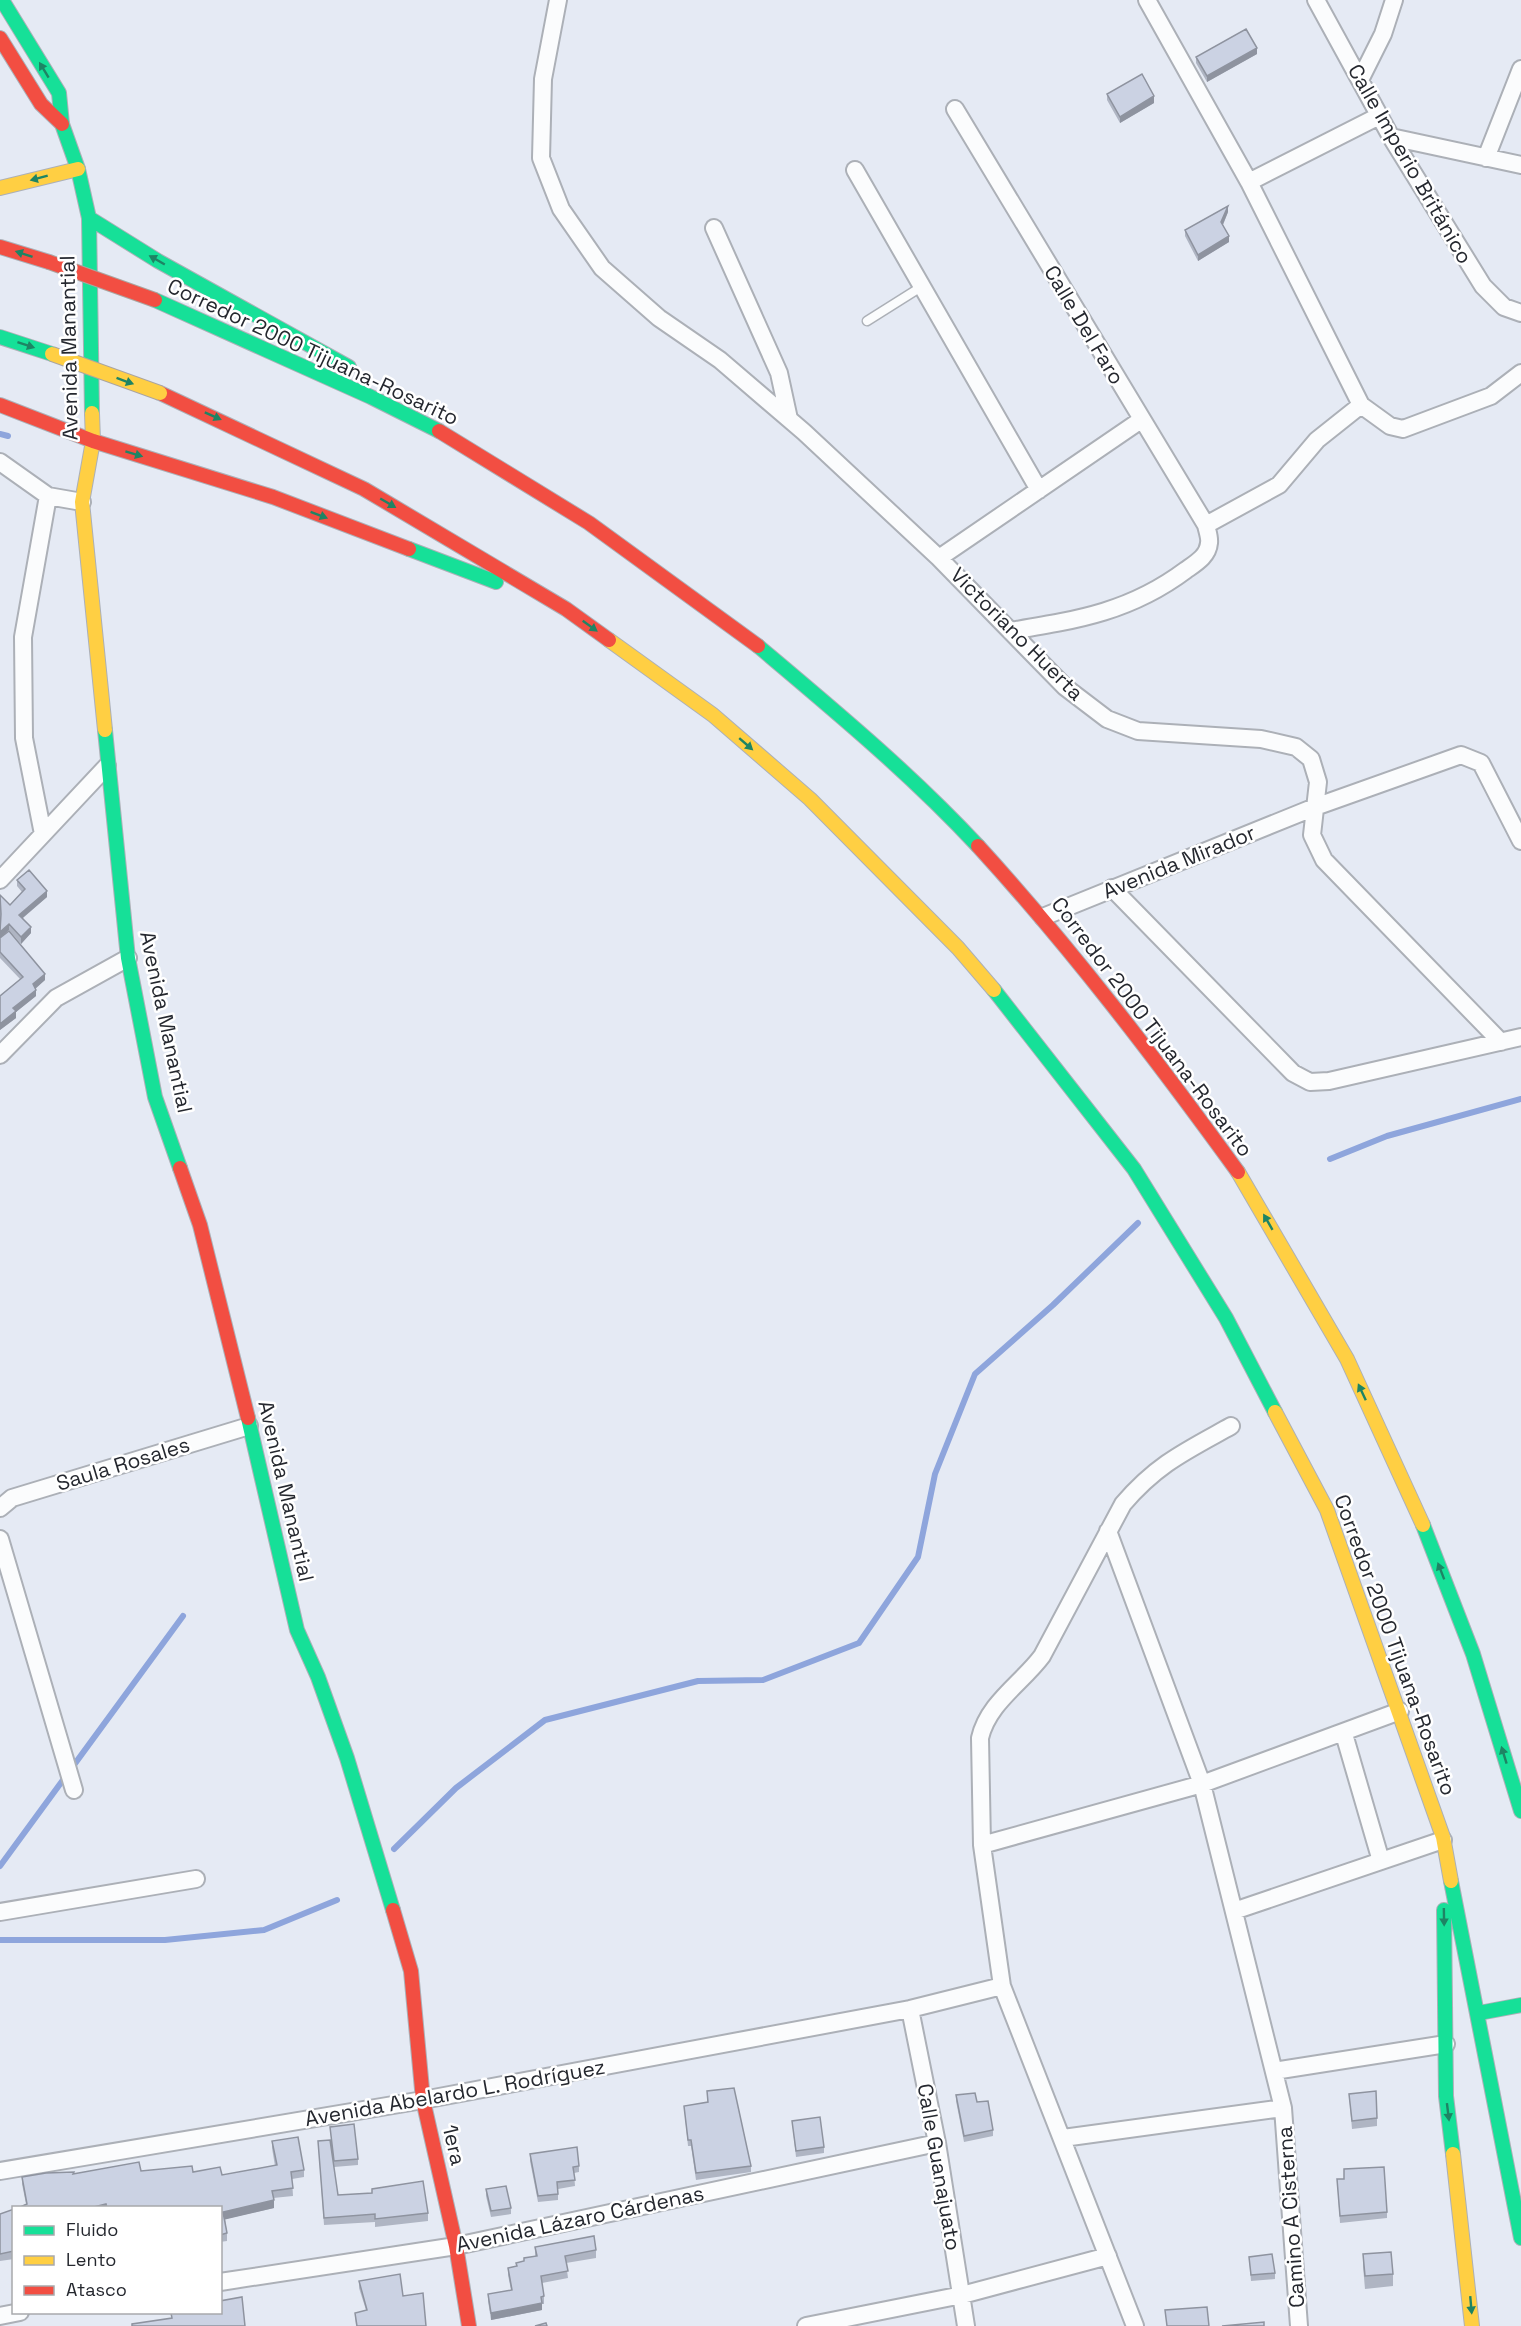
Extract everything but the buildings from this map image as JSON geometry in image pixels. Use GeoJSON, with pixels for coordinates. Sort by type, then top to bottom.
{"type":"FeatureCollection","features":[{"type":"Feature","properties":{"kind":"main road","name":"Avenida Manantial"},"geometry":{"type":"LineString","coordinates":[[2,0],[59,93],[62,124],[78,170],[89,218],[93,441],[82,502],[128,958],[156,1097],[200,1225],[297,1630],[318,1677],[347,1758],[411,1971]]}},
{"type":"Feature","properties":{"kind":"main road","name":"Avenida Manantial"},"geometry":{"type":"LineString","coordinates":[[0,38],[41,104],[62,124]]}},
{"type":"Feature","properties":{"kind":"main road"},"geometry":{"type":"LineString","coordinates":[[0,188],[78,170]]}},
{"type":"Feature","properties":{"kind":"main road"},"geometry":{"type":"LineString","coordinates":[[89,218],[158,261],[363,376],[440,432]]}},
{"type":"Feature","properties":{"kind":"main road","name":"Corredor 2000 Tijuana-Rosarito"},"geometry":{"type":"LineString","coordinates":[[0,247],[155,300],[361,392],[440,432],[589,523],[746,636],[860,732],[936,801],[1043,917],[1163,1069],[1250,1190],[1347,1359],[1422,1522],[1473,1654],[1521,1811]]}},
{"type":"Feature","properties":{"kind":"main road","name":"Corredor 2000 Tijuana-Rosarito"},"geometry":{"type":"LineString","coordinates":[[0,337],[160,393],[364,489],[567,609],[713,715],[810,799],[958,948],[1077,1092],[1134,1169],[1226,1317],[1327,1510],[1400,1711],[1443,1838],[1479,2013],[1521,2238]]}},
{"type":"Feature","properties":{"kind":"main road"},"geometry":{"type":"LineString","coordinates":[[0,405],[93,441],[273,497],[567,609]]}},
{"type":"Feature","properties":{"kind":"main road"},"geometry":{"type":"LineString","coordinates":[[1443,1838],[1446,2096],[1472,2326]]}},
{"type":"Feature","properties":{"kind":"main road","name":"1era"},"geometry":{"type":"LineString","coordinates":[[411,1971],[423,2100],[456,2246],[469,2326]]}},
{"type":"Feature","properties":{"kind":"main road"},"geometry":{"type":"LineString","coordinates":[[1479,2013],[1521,2006]]}},
{"type":"Feature","properties":{"kind":"street","name":"Victoriano Huerta"},"geometry":{"type":"LineString","coordinates":[[558,0],[543,79],[541,158],[561,209],[602,268],[659,318],[720,360],[789,419],[939,558],[1065,687],[1107,719],[1138,731],[1261,739],[1296,747],[1311,759],[1318,782],[1312,835],[1324,860],[1501,1042]]}},
{"type":"Feature","properties":{"kind":"street"},"geometry":{"type":"LineString","coordinates":[[1147,0],[1249,182],[1360,405],[1390,426],[1403,429],[1491,396],[1521,373]]}},
{"type":"Feature","properties":{"kind":"street","name":"Calle Imperio Británico"},"geometry":{"type":"LineString","coordinates":[[1316,0],[1391,137],[1483,286],[1504,307],[1521,313]]}},
{"type":"Feature","properties":{"kind":"street"},"geometry":{"type":"LineString","coordinates":[[1360,80],[1383,34],[1394,0]]}},
{"type":"Feature","properties":{"kind":"street"},"geometry":{"type":"LineString","coordinates":[[1486,158],[1521,69]]}},
{"type":"Feature","properties":{"kind":"street","name":"Calle Del Faro"},"geometry":{"type":"LineString","coordinates":[[955,109],[1206,525],[1210,543],[1203,557],[1167,585],[1121,608],[1089,618],[1010,631]]}},
{"type":"Feature","properties":{"kind":"street"},"geometry":{"type":"LineString","coordinates":[[1249,182],[1379,116]]}},
{"type":"Feature","properties":{"kind":"street"},"geometry":{"type":"LineString","coordinates":[[1391,137],[1521,165]]}},
{"type":"Feature","properties":{"kind":"street"},"geometry":{"type":"LineString","coordinates":[[855,170],[1039,490]]}},
{"type":"Feature","properties":{"kind":"street"},"geometry":{"type":"LineString","coordinates":[[714,228],[779,374],[789,419]]}},
{"type":"Feature","properties":{"kind":"street"},"geometry":{"type":"LineString","coordinates":[[1206,525],[1279,485],[1317,440],[1360,405]]}},
{"type":"Feature","properties":{"kind":"street","name":"Victoriano Huerta"},"geometry":{"type":"LineString","coordinates":[[939,558],[1141,420]]}},
{"type":"Feature","properties":{"kind":"street"},"geometry":{"type":"LineString","coordinates":[[0,462],[48,496],[82,502]]}},
{"type":"Feature","properties":{"kind":"street"},"geometry":{"type":"LineString","coordinates":[[43,834],[24,738],[23,637],[48,496]]}},
{"type":"Feature","properties":{"kind":"street"},"geometry":{"type":"LineString","coordinates":[[1315,807],[1461,755],[1481,763],[1521,841]]}},
{"type":"Feature","properties":{"kind":"street"},"geometry":{"type":"LineString","coordinates":[[0,880],[107,766]]}},
{"type":"Feature","properties":{"kind":"street","name":"Avenida Mirador"},"geometry":{"type":"LineString","coordinates":[[1043,917],[1315,807]]}},
{"type":"Feature","properties":{"kind":"street"},"geometry":{"type":"LineString","coordinates":[[1112,888],[1293,1072],[1310,1082],[1329,1081],[1521,1037]]}},
{"type":"Feature","properties":{"kind":"street"},"geometry":{"type":"LineString","coordinates":[[0,1055],[56,998],[128,958]]}},
{"type":"Feature","properties":{"kind":"street","name":"Saula Rosales"},"geometry":{"type":"LineString","coordinates":[[0,1508],[12,1498],[249,1426]]}},
{"type":"Feature","properties":{"kind":"street"},"geometry":{"type":"LineString","coordinates":[[1135,2326],[1002,1986],[982,1845],[980,1738],[987,1714],[1031,1671],[1042,1656],[1123,1504],[1161,1465],[1231,1426]]}},
{"type":"Feature","properties":{"kind":"street","name":"Camino A Cisterna"},"geometry":{"type":"LineString","coordinates":[[1108,1532],[1202,1784],[1274,2071],[1282,2108],[1299,2326]]}},
{"type":"Feature","properties":{"kind":"street"},"geometry":{"type":"LineString","coordinates":[[0,1539],[74,1790]]}},
{"type":"Feature","properties":{"kind":"street"},"geometry":{"type":"LineString","coordinates":[[982,1845],[1202,1784],[1344,1734],[1400,1711]]}},
{"type":"Feature","properties":{"kind":"street"},"geometry":{"type":"LineString","coordinates":[[1344,1734],[1381,1861]]}},
{"type":"Feature","properties":{"kind":"street"},"geometry":{"type":"LineString","coordinates":[[1234,1911],[1443,1838]]}},
{"type":"Feature","properties":{"kind":"street"},"geometry":{"type":"LineString","coordinates":[[0,1912],[196,1879]]}},
{"type":"Feature","properties":{"kind":"street","name":"Avenida Abelardo L. Rodríguez"},"geometry":{"type":"LineString","coordinates":[[0,2170],[423,2100],[910,2009],[1002,1986]]}},
{"type":"Feature","properties":{"kind":"street","name":"Calle Guanajuato"},"geometry":{"type":"LineString","coordinates":[[910,2009],[937,2143],[966,2326]]}},
{"type":"Feature","properties":{"kind":"street"},"geometry":{"type":"LineString","coordinates":[[1274,2071],[1446,2044]]}},
{"type":"Feature","properties":{"kind":"street"},"geometry":{"type":"LineString","coordinates":[[1063,2138],[1282,2108]]}},
{"type":"Feature","properties":{"kind":"street","name":"Avenida Lázaro Cárdenas"},"geometry":{"type":"LineString","coordinates":[[222,2282],[456,2246],[937,2143]]}},
{"type":"Feature","properties":{"kind":"street"},"geometry":{"type":"LineString","coordinates":[[806,2326],[962,2295],[1108,2256]]}},
{"type":"Feature","properties":{"kind":"lane"},"geometry":{"type":"LineString","coordinates":[[867,321],[921,287]]}},
{"type":"Feature","properties":{"kind":"waterway"},"geometry":{"type":"LineString","coordinates":[[0,434],[8,436]]}},
{"type":"Feature","properties":{"kind":"waterway"},"geometry":{"type":"LineString","coordinates":[[1330,1159],[1387,1136],[1521,1099]]}},
{"type":"Feature","properties":{"kind":"waterway"},"geometry":{"type":"LineString","coordinates":[[394,1849],[456,1788],[545,1720],[698,1681],[763,1680],[859,1643],[918,1557],[935,1474],[975,1374],[1053,1305],[1138,1223]]}},
{"type":"Feature","properties":{"kind":"waterway"},"geometry":{"type":"LineString","coordinates":[[0,1866],[183,1616]]}},
{"type":"Feature","properties":{"kind":"waterway"},"geometry":{"type":"LineString","coordinates":[[0,1940],[165,1940],[264,1930],[337,1900]]}},
{"type":"Feature","properties":{"kind":"traffic: fast"},"geometry":{"type":"LineString","coordinates":[[2,0],[59,93],[62,124],[78,169],[89,218],[92,413]]}},
{"type":"Feature","properties":{"kind":"traffic: fast"},"geometry":{"type":"LineString","coordinates":[[89,218],[158,261],[349,367]]}},
{"type":"Feature","properties":{"kind":"traffic: fast"},"geometry":{"type":"LineString","coordinates":[[155,300],[371,397],[439,431]]}},
{"type":"Feature","properties":{"kind":"traffic: fast"},"geometry":{"type":"LineString","coordinates":[[0,337],[52,354]]}},
{"type":"Feature","properties":{"kind":"traffic: fast"},"geometry":{"type":"LineString","coordinates":[[409,549],[496,582]]}},
{"type":"Feature","properties":{"kind":"traffic: fast"},"geometry":{"type":"LineString","coordinates":[[758,646],[899,768],[978,846]]}},
{"type":"Feature","properties":{"kind":"traffic: fast"},"geometry":{"type":"LineString","coordinates":[[105,730],[128,958],[155,1097],[180,1168]]}},
{"type":"Feature","properties":{"kind":"traffic: fast"},"geometry":{"type":"LineString","coordinates":[[994,990],[1134,1169],[1226,1318],[1275,1412]]}},
{"type":"Feature","properties":{"kind":"traffic: fast"},"geometry":{"type":"LineString","coordinates":[[248,1418],[297,1630],[318,1677],[347,1758],[393,1910]]}},
{"type":"Feature","properties":{"kind":"traffic: fast"},"geometry":{"type":"LineString","coordinates":[[1423,1525],[1473,1654],[1521,1811]]}},
{"type":"Feature","properties":{"kind":"traffic: fast"},"geometry":{"type":"LineString","coordinates":[[1451,1881],[1521,2238]]}},
{"type":"Feature","properties":{"kind":"traffic: fast"},"geometry":{"type":"LineString","coordinates":[[1444,1910],[1446,2096],[1453,2154]]}},
{"type":"Feature","properties":{"kind":"traffic: fast"},"geometry":{"type":"LineString","coordinates":[[1479,2013],[1521,2005]]}},
{"type":"Feature","properties":{"kind":"traffic: slow"},"geometry":{"type":"LineString","coordinates":[[0,188],[78,169]]}},
{"type":"Feature","properties":{"kind":"traffic: slow"},"geometry":{"type":"LineString","coordinates":[[52,354],[160,393]]}},
{"type":"Feature","properties":{"kind":"traffic: slow"},"geometry":{"type":"LineString","coordinates":[[92,413],[93,441],[82,502],[105,730]]}},
{"type":"Feature","properties":{"kind":"traffic: slow"},"geometry":{"type":"LineString","coordinates":[[609,640],[713,715],[810,799],[958,948],[994,990]]}},
{"type":"Feature","properties":{"kind":"traffic: slow"},"geometry":{"type":"LineString","coordinates":[[1238,1172],[1347,1359],[1423,1525]]}},
{"type":"Feature","properties":{"kind":"traffic: slow"},"geometry":{"type":"LineString","coordinates":[[1275,1412],[1327,1510],[1443,1837],[1451,1881]]}},
{"type":"Feature","properties":{"kind":"traffic: slow"},"geometry":{"type":"LineString","coordinates":[[1453,2154],[1472,2326]]}},
{"type":"Feature","properties":{"kind":"traffic: jam"},"geometry":{"type":"LineString","coordinates":[[0,38],[41,104],[62,124]]}},
{"type":"Feature","properties":{"kind":"traffic: jam"},"geometry":{"type":"LineString","coordinates":[[0,247],[49,262]]}},
{"type":"Feature","properties":{"kind":"traffic: jam"},"geometry":{"type":"LineString","coordinates":[[49,262],[155,300]]}},
{"type":"Feature","properties":{"kind":"traffic: jam"},"geometry":{"type":"LineString","coordinates":[[160,393],[364,489],[566,609],[609,640]]}},
{"type":"Feature","properties":{"kind":"traffic: jam"},"geometry":{"type":"LineString","coordinates":[[0,405],[93,441],[273,497],[409,549]]}},
{"type":"Feature","properties":{"kind":"traffic: jam"},"geometry":{"type":"LineString","coordinates":[[439,431],[589,523],[758,646]]}},
{"type":"Feature","properties":{"kind":"traffic: jam"},"geometry":{"type":"LineString","coordinates":[[978,846],[1047,924],[1112,1005],[1238,1172]]}},
{"type":"Feature","properties":{"kind":"traffic: jam"},"geometry":{"type":"LineString","coordinates":[[180,1168],[200,1225],[248,1418]]}},
{"type":"Feature","properties":{"kind":"traffic: jam"},"geometry":{"type":"LineString","coordinates":[[393,1910],[411,1971],[423,2100],[456,2246],[469,2326]]}}]}
